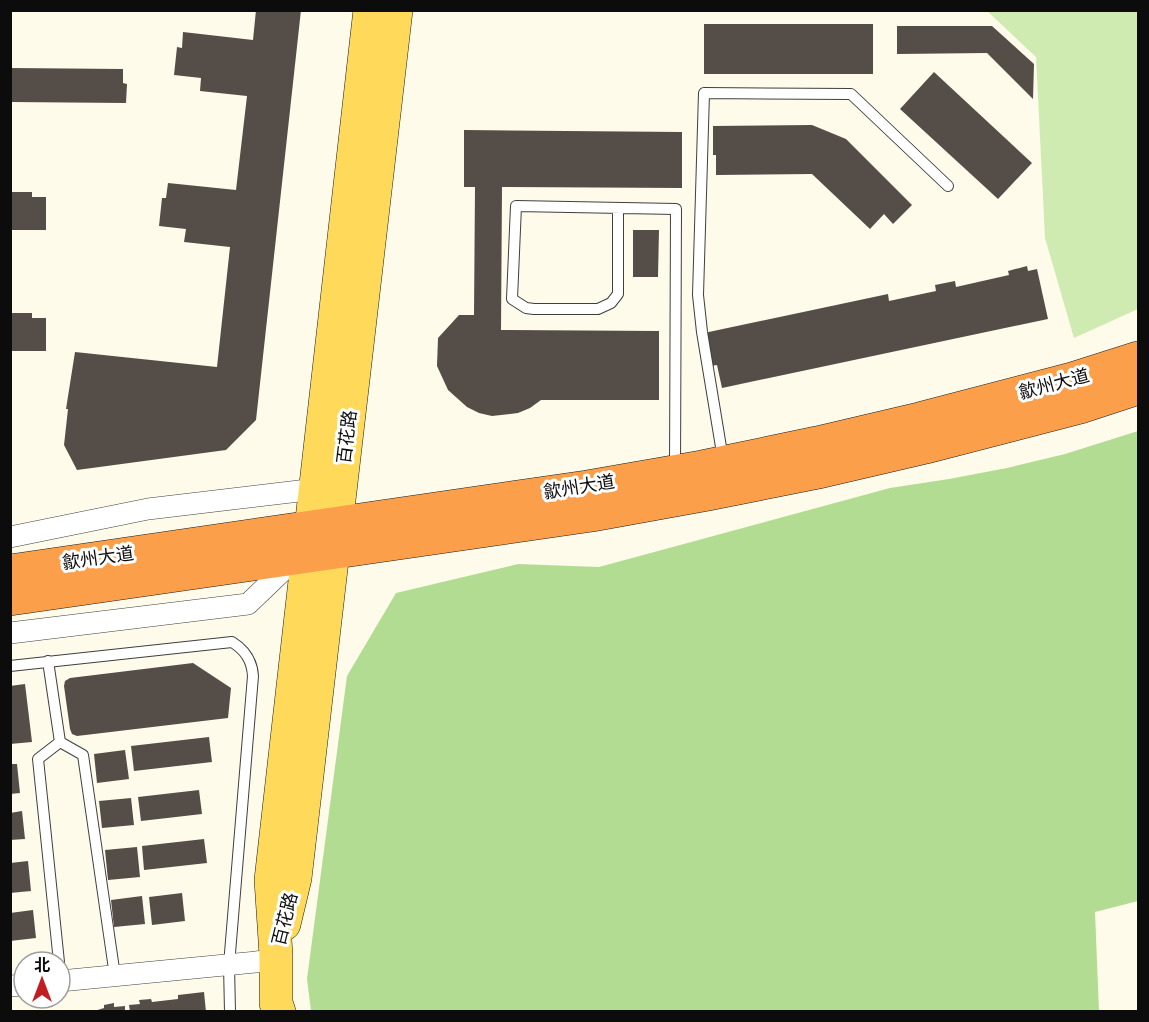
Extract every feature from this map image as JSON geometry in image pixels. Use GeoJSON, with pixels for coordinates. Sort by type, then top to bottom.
{"type":"FeatureCollection","features":[{"type":"Feature","properties":{"kind":"highway","name":"歙州大道"},"geometry":{"type":"LineString","coordinates":[[10,599],[317,543],[587,487],[675,472],[817,443],[1072,379],[1138,358]]}},
{"type":"Feature","properties":{"kind":"highway","name":"歙州大道"},"geometry":{"type":"LineString","coordinates":[[10,571],[592,515],[811,473],[959,438],[1138,388]]}},
{"type":"Feature","properties":{"kind":"main road","name":"百花路"},"geometry":{"type":"LineString","coordinates":[[317,543],[316,489],[370,10]]}},
{"type":"Feature","properties":{"kind":"main road","name":"百花路"},"geometry":{"type":"LineString","coordinates":[[279,1011],[276,1004],[276,958],[271,880],[317,543],[396,10]]}},
{"type":"Feature","properties":{"kind":"street"},"geometry":{"type":"LineString","coordinates":[[10,537],[148,510],[316,489]]}},
{"type":"Feature","properties":{"kind":"street"},"geometry":{"type":"LineString","coordinates":[[10,633],[248,604],[317,543]]}},
{"type":"Feature","properties":{"kind":"street"},"geometry":{"type":"LineString","coordinates":[[72,974],[115,976],[276,958]]}},
{"type":"Feature","properties":{"kind":"lane"},"geometry":{"type":"LineString","coordinates":[[724,462],[698,295],[704,93],[851,94],[948,186]]}},
{"type":"Feature","properties":{"kind":"lane"},"geometry":{"type":"LineString","coordinates":[[618,208],[618,294],[611,303],[598,309],[534,309],[526,308],[512,299],[516,206],[676,209],[675,472]]}},
{"type":"Feature","properties":{"kind":"lane"},"geometry":{"type":"LineString","coordinates":[[10,666],[232,642],[246,653],[254,676],[229,965],[230,1011]]}},
{"type":"Feature","properties":{"kind":"lane"},"geometry":{"type":"LineString","coordinates":[[48,661],[60,742]]}},
{"type":"Feature","properties":{"kind":"lane"},"geometry":{"type":"LineString","coordinates":[[58,950],[38,759],[60,742]]}},
{"type":"Feature","properties":{"kind":"lane"},"geometry":{"type":"LineString","coordinates":[[60,742],[83,755],[115,976]]}},
{"type":"Feature","properties":{"kind":"green space"},"geometry":{"type":"Polygon","coordinates":[[[987,11],[1138,11],[1138,309],[1074,338],[1045,238],[1036,57],[987,11]]]}},
{"type":"Feature","properties":{"kind":"green space"},"geometry":{"type":"Polygon","coordinates":[[[1138,431],[1138,901],[1095,912],[1099,1011],[311,1011],[307,979],[347,676],[396,593],[518,564],[599,567],[890,488],[1007,468],[1065,454],[1138,431]]]}},
{"type":"Feature","properties":{"kind":"building"},"geometry":{"type":"Polygon","coordinates":[[[256,10],[301,10],[256,420],[226,450],[77,470],[64,445],[68,409],[66,409],[75,352],[217,367],[230,247],[184,242],[186,229],[159,226],[162,198],[166,198],[168,183],[236,190],[247,96],[200,91],[201,78],[174,75],[177,47],[182,48],[183,32],[253,40],[256,10]]]}},
{"type":"Feature","properties":{"kind":"building"},"geometry":{"type":"Polygon","coordinates":[[[704,24],[873,24],[873,74],[704,74],[704,24]]]}},
{"type":"Feature","properties":{"kind":"building"},"geometry":{"type":"Polygon","coordinates":[[[897,26],[992,26],[1034,64],[1033,99],[987,53],[897,54],[897,26]]]}},
{"type":"Feature","properties":{"kind":"building"},"geometry":{"type":"Polygon","coordinates":[[[10,68],[123,69],[123,83],[127,84],[126,103],[10,102],[10,68]]]}},
{"type":"Feature","properties":{"kind":"building"},"geometry":{"type":"Polygon","coordinates":[[[934,72],[1032,163],[998,199],[900,109],[934,72]]]}},
{"type":"Feature","properties":{"kind":"building"},"geometry":{"type":"Polygon","coordinates":[[[812,125],[846,139],[912,205],[893,224],[884,214],[870,229],[812,174],[716,175],[713,126],[812,125]]]}},
{"type":"Feature","properties":{"kind":"building"},"geometry":{"type":"Polygon","coordinates":[[[464,130],[682,132],[682,188],[502,187],[501,330],[659,331],[659,400],[541,400],[518,413],[492,416],[467,407],[448,390],[437,366],[438,338],[459,315],[474,315],[475,187],[464,187],[464,130]]]}},
{"type":"Feature","properties":{"kind":"building"},"geometry":{"type":"Polygon","coordinates":[[[10,192],[32,192],[32,197],[46,197],[46,230],[10,230],[10,192]]]}},
{"type":"Feature","properties":{"kind":"building"},"geometry":{"type":"Polygon","coordinates":[[[633,230],[659,230],[658,277],[633,277],[633,230]]]}},
{"type":"Feature","properties":{"kind":"building"},"geometry":{"type":"Polygon","coordinates":[[[1027,266],[1028,271],[1037,269],[1048,319],[722,388],[717,365],[711,366],[704,333],[888,294],[889,301],[936,291],[935,285],[955,281],[956,287],[1009,275],[1008,271],[1027,266]]]}},
{"type":"Feature","properties":{"kind":"building"},"geometry":{"type":"Polygon","coordinates":[[[10,313],[32,313],[32,318],[46,318],[46,351],[10,351],[10,313]]]}},
{"type":"Feature","properties":{"kind":"building"},"geometry":{"type":"Polygon","coordinates":[[[193,663],[231,688],[228,718],[77,736],[72,734],[64,686],[65,681],[70,678],[193,663]]]}},
{"type":"Feature","properties":{"kind":"building"},"geometry":{"type":"Polygon","coordinates":[[[25,684],[32,742],[10,744],[10,686],[25,684]]]}},
{"type":"Feature","properties":{"kind":"building"},"geometry":{"type":"Polygon","coordinates":[[[209,737],[212,762],[134,771],[131,746],[209,737]]]}},
{"type":"Feature","properties":{"kind":"building"},"geometry":{"type":"Polygon","coordinates":[[[125,750],[129,779],[97,783],[94,754],[125,750]]]}},
{"type":"Feature","properties":{"kind":"building"},"geometry":{"type":"Polygon","coordinates":[[[10,764],[17,764],[20,793],[10,794],[10,764]]]}},
{"type":"Feature","properties":{"kind":"building"},"geometry":{"type":"Polygon","coordinates":[[[199,790],[202,814],[141,821],[138,797],[199,790]]]}},
{"type":"Feature","properties":{"kind":"building"},"geometry":{"type":"Polygon","coordinates":[[[131,798],[134,825],[102,828],[99,801],[131,798]]]}},
{"type":"Feature","properties":{"kind":"building"},"geometry":{"type":"Polygon","coordinates":[[[22,811],[25,839],[10,840],[10,813],[22,811]]]}},
{"type":"Feature","properties":{"kind":"building"},"geometry":{"type":"Polygon","coordinates":[[[204,839],[207,863],[144,870],[142,846],[204,839]]]}},
{"type":"Feature","properties":{"kind":"building"},"geometry":{"type":"Polygon","coordinates":[[[137,847],[140,877],[108,880],[105,850],[137,847]]]}},
{"type":"Feature","properties":{"kind":"building"},"geometry":{"type":"Polygon","coordinates":[[[28,861],[31,891],[10,893],[10,863],[28,861]]]}},
{"type":"Feature","properties":{"kind":"building"},"geometry":{"type":"Polygon","coordinates":[[[182,893],[185,921],[152,925],[149,897],[182,893]]]}},
{"type":"Feature","properties":{"kind":"building"},"geometry":{"type":"Polygon","coordinates":[[[142,896],[145,924],[114,927],[111,900],[142,896]]]}},
{"type":"Feature","properties":{"kind":"building"},"geometry":{"type":"Polygon","coordinates":[[[33,910],[36,938],[10,941],[10,913],[33,910]]]}},
{"type":"Feature","properties":{"kind":"building"},"geometry":{"type":"Polygon","coordinates":[[[204,992],[206,1012],[130,1012],[129,1005],[140,1004],[139,1000],[151,999],[152,1002],[178,999],[178,995],[204,992]]]}},
{"type":"Feature","properties":{"kind":"building"},"geometry":{"type":"Polygon","coordinates":[[[114,1003],[114,1007],[125,1006],[125,1012],[91,1012],[104,1008],[104,1005],[114,1003]]]}}]}
